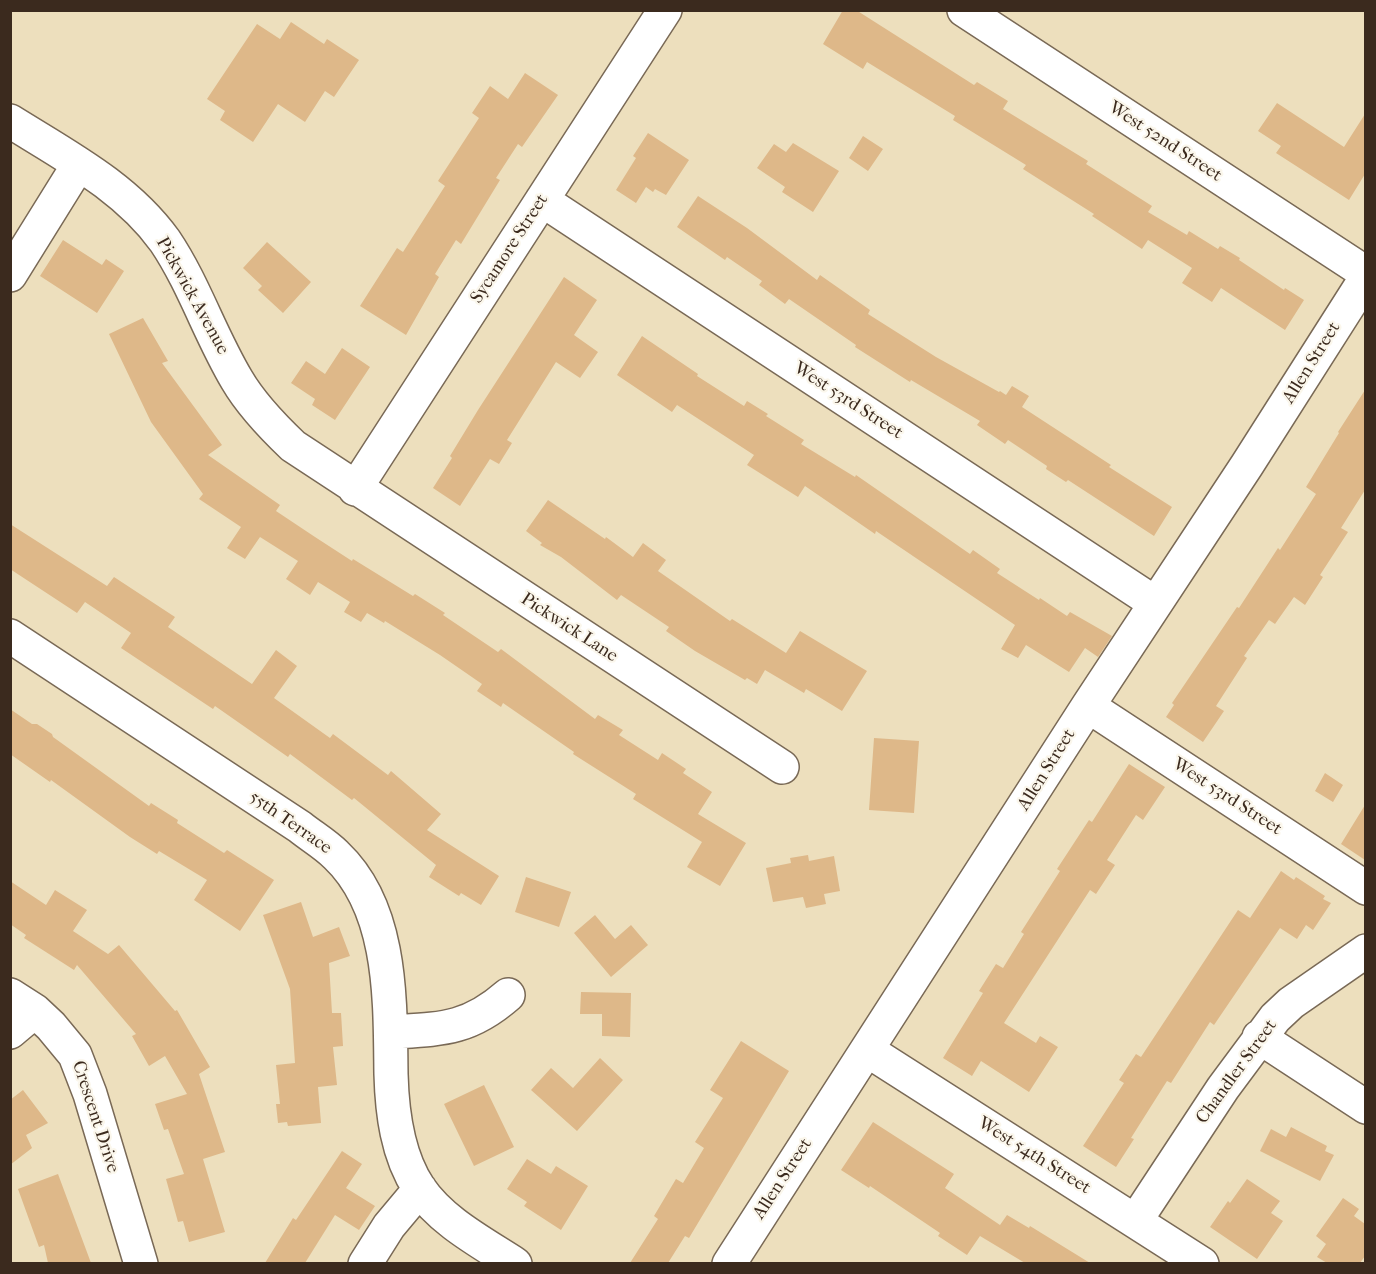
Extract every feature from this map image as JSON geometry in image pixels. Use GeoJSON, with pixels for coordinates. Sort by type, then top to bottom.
{"type":"FeatureCollection","features":[{"type":"Feature","properties":{"kind":"street","name":"Sycamore Street"},"geometry":{"type":"LineString","coordinates":[[355,489],[665,10]]}},
{"type":"Feature","properties":{"kind":"street","name":"West 52nd Street"},"geometry":{"type":"LineString","coordinates":[[964,10],[1365,275]]}},
{"type":"Feature","properties":{"kind":"street","name":"Pickwick Avenue"},"geometry":{"type":"LineString","coordinates":[[10,121],[79,164],[133,204],[165,242],[237,380],[271,426],[292,446],[355,489]]}},
{"type":"Feature","properties":{"kind":"street"},"geometry":{"type":"LineString","coordinates":[[10,275],[79,164]]}},
{"type":"Feature","properties":{"kind":"street","name":"West 53rd Street"},"geometry":{"type":"LineString","coordinates":[[542,200],[1155,603]]}},
{"type":"Feature","properties":{"kind":"street","name":"Allen Street"},"geometry":{"type":"LineString","coordinates":[[729,1263],[1088,706],[1247,465],[1365,275]]}},
{"type":"Feature","properties":{"kind":"street","name":"Pickwick Lane"},"geometry":{"type":"LineString","coordinates":[[355,489],[782,767]]}},
{"type":"Feature","properties":{"kind":"street","name":"55th Terrace"},"geometry":{"type":"LineString","coordinates":[[10,636],[300,827],[336,854],[356,878],[369,899],[384,947],[395,1123],[409,1171],[439,1212],[515,1263]]}},
{"type":"Feature","properties":{"kind":"street","name":"West 53rd Street"},"geometry":{"type":"LineString","coordinates":[[1088,706],[1365,888]]}},
{"type":"Feature","properties":{"kind":"street","name":"Chandler Street"},"geometry":{"type":"LineString","coordinates":[[1136,1220],[1222,1088],[1275,1018],[1291,1003],[1365,951]]}},
{"type":"Feature","properties":{"kind":"street"},"geometry":{"type":"LineString","coordinates":[[391,1032],[439,1029],[462,1024],[480,1017],[508,995]]}},
{"type":"Feature","properties":{"kind":"street"},"geometry":{"type":"LineString","coordinates":[[10,1032],[23,1003]]}},
{"type":"Feature","properties":{"kind":"street","name":"Crescent Drive"},"geometry":{"type":"LineString","coordinates":[[23,1003],[63,1039],[75,1055],[90,1094],[141,1263]]}},
{"type":"Feature","properties":{"kind":"street"},"geometry":{"type":"LineString","coordinates":[[1259,1037],[1365,1107]]}},
{"type":"Feature","properties":{"kind":"street","name":"West 54th Street"},"geometry":{"type":"LineString","coordinates":[[867,1050],[1202,1263]]}},
{"type":"Feature","properties":{"kind":"street"},"geometry":{"type":"LineString","coordinates":[[365,1263],[389,1226],[420,1189]]}},
{"type":"Feature","properties":{"kind":"building"},"geometry":{"type":"Polygon","coordinates":[[[843,10],[856,10],[974,85],[977,82],[1008,101],[1003,109],[1088,161],[1086,164],[1152,206],[1148,212],[1187,235],[1189,231],[1218,249],[1220,246],[1284,290],[1285,288],[1304,300],[1285,330],[1221,288],[1212,302],[1182,283],[1192,268],[1148,240],[1142,249],[1092,216],[1094,214],[1023,169],[1026,165],[953,120],[955,116],[867,62],[863,69],[823,44],[843,10]]]}},
{"type":"Feature","properties":{"kind":"building"},"geometry":{"type":"Polygon","coordinates":[[[291,22],[324,44],[327,39],[359,60],[334,97],[325,91],[305,122],[278,104],[253,142],[220,120],[225,111],[207,99],[257,24],[280,39],[291,22]]]}},
{"type":"Feature","properties":{"kind":"building"},"geometry":{"type":"Polygon","coordinates":[[[525,73],[558,95],[522,147],[518,144],[496,178],[500,180],[461,244],[456,240],[435,274],[439,277],[406,335],[360,306],[397,248],[403,252],[445,186],[438,181],[479,118],[472,113],[490,86],[508,99],[525,73]]]}},
{"type":"Feature","properties":{"kind":"building"},"geometry":{"type":"Polygon","coordinates":[[[1277,103],[1344,147],[1365,114],[1365,174],[1349,200],[1276,153],[1281,146],[1258,131],[1277,103]]]}},
{"type":"Feature","properties":{"kind":"building"},"geometry":{"type":"Polygon","coordinates":[[[648,133],[689,160],[666,195],[655,189],[653,192],[646,187],[636,203],[616,190],[636,158],[633,156],[648,133]]]}},
{"type":"Feature","properties":{"kind":"building"},"geometry":{"type":"Polygon","coordinates":[[[863,136],[883,149],[868,171],[849,158],[863,136]]]}},
{"type":"Feature","properties":{"kind":"building"},"geometry":{"type":"Polygon","coordinates":[[[793,143],[839,171],[813,212],[782,192],[785,187],[757,168],[774,144],[786,152],[793,143]]]}},
{"type":"Feature","properties":{"kind":"building"},"geometry":{"type":"Polygon","coordinates":[[[698,196],[747,228],[817,280],[820,275],[870,310],[868,314],[936,357],[1006,395],[1012,386],[1029,396],[1022,407],[1172,507],[1154,536],[1068,480],[1066,482],[1046,469],[1047,466],[1008,440],[1005,444],[977,425],[980,421],[911,380],[910,382],[855,347],[856,345],[789,299],[785,304],[759,285],[762,281],[727,257],[725,260],[677,227],[698,196]]]}},
{"type":"Feature","properties":{"kind":"building"},"geometry":{"type":"Polygon","coordinates":[[[63,240],[102,265],[106,259],[124,271],[97,313],[40,276],[63,240]]]}},
{"type":"Feature","properties":{"kind":"building"},"geometry":{"type":"Polygon","coordinates":[[[267,242],[311,282],[283,313],[258,290],[262,286],[243,268],[267,242]]]}},
{"type":"Feature","properties":{"kind":"building"},"geometry":{"type":"Polygon","coordinates":[[[564,277],[597,300],[574,335],[598,352],[580,378],[556,362],[507,440],[512,443],[499,464],[490,459],[460,506],[433,488],[478,410],[564,277]]]}},
{"type":"Feature","properties":{"kind":"building"},"geometry":{"type":"Polygon","coordinates":[[[143,318],[168,361],[162,363],[222,445],[208,455],[280,505],[276,511],[352,561],[353,559],[445,613],[443,615],[498,652],[501,649],[595,719],[598,715],[623,730],[619,735],[658,760],[662,753],[686,769],[683,773],[712,792],[698,814],[746,843],[720,886],[687,867],[702,842],[633,799],[636,794],[573,754],[574,752],[503,703],[501,707],[477,691],[482,684],[440,655],[385,621],[384,623],[367,613],[361,622],[344,612],[350,602],[318,582],[310,595],[286,579],[298,561],[260,537],[245,559],[227,548],[241,527],[199,499],[203,494],[151,422],[109,334],[143,318]]]}},
{"type":"Feature","properties":{"kind":"building"},"geometry":{"type":"Polygon","coordinates":[[[642,336],[698,374],[697,376],[744,406],[747,401],[768,414],[766,416],[804,440],[801,444],[855,477],[856,475],[970,554],[973,550],[1000,569],[997,573],[1039,600],[1040,598],[1067,616],[1070,612],[1112,636],[1098,657],[1085,648],[1069,672],[1026,645],[1018,658],[1001,649],[1015,625],[805,486],[798,497],[747,465],[754,455],[677,405],[672,412],[617,375],[642,336]]]}},
{"type":"Feature","properties":{"kind":"building"},"geometry":{"type":"Polygon","coordinates":[[[342,348],[370,367],[335,420],[312,405],[315,399],[291,383],[306,361],[325,374],[342,348]]]}},
{"type":"Feature","properties":{"kind":"building"},"geometry":{"type":"Polygon","coordinates":[[[1365,390],[1365,490],[1341,528],[1348,532],[1320,575],[1323,577],[1305,605],[1294,597],[1275,624],[1269,620],[1244,656],[1247,658],[1216,706],[1224,711],[1203,742],[1166,717],[1174,705],[1172,703],[1278,548],[1280,550],[1316,494],[1306,487],[1365,390]]]}},
{"type":"Feature","properties":{"kind":"building"},"geometry":{"type":"Polygon","coordinates":[[[548,500],[633,557],[643,543],[666,560],[658,571],[730,621],[732,619],[786,653],[800,631],[867,671],[842,711],[806,689],[804,693],[765,670],[757,684],[747,678],[745,680],[695,651],[666,631],[669,627],[621,595],[617,600],[561,557],[540,545],[542,543],[526,531],[548,500]]]}},
{"type":"Feature","properties":{"kind":"building"},"geometry":{"type":"Polygon","coordinates":[[[10,524],[107,586],[114,577],[175,617],[168,627],[252,684],[276,650],[297,666],[274,698],[330,738],[333,734],[388,775],[391,771],[441,814],[427,830],[499,876],[481,905],[461,893],[459,896],[429,877],[436,865],[354,798],[352,800],[290,754],[288,757],[215,706],[213,709],[121,648],[131,633],[85,602],[77,613],[10,569],[10,524]]]}},
{"type":"Feature","properties":{"kind":"building"},"geometry":{"type":"Polygon","coordinates":[[[10,709],[52,734],[53,737],[149,806],[151,803],[178,820],[177,823],[224,853],[227,850],[274,880],[240,931],[194,900],[207,880],[159,851],[157,854],[130,837],[51,780],[50,782],[10,754],[10,709]]]}},
{"type":"Feature","properties":{"kind":"building"},"geometry":{"type":"Polygon","coordinates":[[[874,738],[919,741],[914,813],[869,810],[874,738]]]}},
{"type":"Feature","properties":{"kind":"building"},"geometry":{"type":"Polygon","coordinates":[[[1129,764],[1165,787],[1143,820],[1136,815],[1107,860],[1115,865],[1096,894],[1090,890],[1004,1023],[1036,1043],[1040,1036],[1058,1047],[1029,1092],[981,1061],[972,1076],[943,1058],[983,993],[979,991],[996,964],[1003,968],[1024,934],[1021,932],[1060,871],[1057,869],[1089,820],[1092,822],[1129,764]]]}},
{"type":"Feature","properties":{"kind":"building"},"geometry":{"type":"Polygon","coordinates":[[[1325,773],[1343,785],[1333,802],[1315,791],[1325,773]]]}},
{"type":"Feature","properties":{"kind":"building"},"geometry":{"type":"Polygon","coordinates":[[[1365,805],[1365,860],[1341,844],[1365,805]]]}},
{"type":"Feature","properties":{"kind":"building"},"geometry":{"type":"Polygon","coordinates":[[[808,855],[809,861],[834,856],[840,891],[824,894],[826,904],[806,908],[803,897],[773,902],[766,868],[791,863],[790,858],[808,855]]]}},
{"type":"Feature","properties":{"kind":"building"},"geometry":{"type":"Polygon","coordinates":[[[1281,871],[1294,880],[1296,877],[1325,896],[1323,899],[1331,903],[1313,930],[1306,925],[1297,939],[1280,928],[1214,1025],[1210,1022],[1171,1083],[1167,1081],[1131,1138],[1134,1139],[1116,1167],[1083,1146],[1124,1083],[1119,1080],[1136,1054],[1141,1057],[1238,910],[1250,918],[1281,871]]]}},
{"type":"Feature","properties":{"kind":"building"},"geometry":{"type":"Polygon","coordinates":[[[526,877],[571,892],[559,927],[515,912],[526,877]]]}},
{"type":"Feature","properties":{"kind":"building"},"geometry":{"type":"Polygon","coordinates":[[[10,881],[46,905],[55,890],[87,910],[73,931],[108,954],[119,945],[175,1011],[177,1010],[210,1067],[199,1074],[225,1152],[203,1159],[225,1232],[189,1242],[183,1221],[178,1222],[166,1179],[184,1174],[168,1129],[164,1130],[155,1104],[187,1094],[165,1056],[149,1066],[132,1036],[136,1034],[77,965],[74,970],[24,938],[26,935],[10,924],[10,881]]]}},
{"type":"Feature","properties":{"kind":"building"},"geometry":{"type":"Polygon","coordinates":[[[301,902],[313,937],[339,927],[350,956],[329,963],[332,1013],[341,1013],[343,1046],[333,1047],[337,1085],[318,1087],[321,1123],[288,1126],[287,1122],[278,1123],[276,1104],[280,1104],[276,1065],[295,1063],[290,989],[263,915],[301,902]]]}},
{"type":"Feature","properties":{"kind":"building"},"geometry":{"type":"Polygon","coordinates":[[[595,915],[615,939],[631,925],[648,945],[611,977],[574,933],[595,915]]]}},
{"type":"Feature","properties":{"kind":"building"},"geometry":{"type":"Polygon","coordinates":[[[581,992],[631,993],[630,1037],[602,1036],[602,1014],[580,1014],[581,992]]]}},
{"type":"Feature","properties":{"kind":"building"},"geometry":{"type":"Polygon","coordinates":[[[741,1041],[789,1071],[689,1238],[685,1236],[668,1263],[630,1263],[658,1219],[654,1216],[676,1179],[683,1183],[704,1148],[695,1142],[723,1098],[710,1090],[741,1041]]]}},
{"type":"Feature","properties":{"kind":"building"},"geometry":{"type":"Polygon","coordinates":[[[600,1058],[623,1080],[577,1131],[531,1090],[551,1068],[573,1088],[600,1058]]]}},
{"type":"Feature","properties":{"kind":"building"},"geometry":{"type":"Polygon","coordinates":[[[484,1085],[514,1147],[474,1166],[444,1104],[484,1085]]]}},
{"type":"Feature","properties":{"kind":"building"},"geometry":{"type":"Polygon","coordinates":[[[23,1090],[48,1123],[26,1135],[32,1148],[10,1165],[10,1100],[23,1090]]]}},
{"type":"Feature","properties":{"kind":"building"},"geometry":{"type":"Polygon","coordinates":[[[873,1122],[954,1174],[945,1188],[1000,1225],[1007,1215],[1029,1228],[1030,1226],[1090,1263],[1025,1263],[980,1236],[967,1255],[938,1236],[940,1233],[870,1186],[869,1188],[841,1170],[873,1122]]]}},
{"type":"Feature","properties":{"kind":"building"},"geometry":{"type":"Polygon","coordinates":[[[1291,1127],[1327,1146],[1325,1151],[1334,1155],[1320,1181],[1260,1151],[1271,1129],[1286,1137],[1291,1127]]]}},
{"type":"Feature","properties":{"kind":"building"},"geometry":{"type":"Polygon","coordinates":[[[342,1151],[362,1164],[346,1188],[375,1206],[359,1230],[335,1215],[305,1263],[265,1263],[293,1218],[296,1220],[342,1151]]]}},
{"type":"Feature","properties":{"kind":"building"},"geometry":{"type":"Polygon","coordinates":[[[527,1159],[551,1174],[556,1166],[588,1186],[561,1230],[524,1206],[527,1202],[507,1189],[527,1159]]]}},
{"type":"Feature","properties":{"kind":"building"},"geometry":{"type":"Polygon","coordinates":[[[58,1174],[91,1263],[48,1263],[44,1245],[39,1247],[18,1189],[58,1174]]]}},
{"type":"Feature","properties":{"kind":"building"},"geometry":{"type":"Polygon","coordinates":[[[1247,1179],[1280,1201],[1271,1213],[1283,1221],[1257,1259],[1210,1227],[1247,1179]]]}},
{"type":"Feature","properties":{"kind":"building"},"geometry":{"type":"Polygon","coordinates":[[[1343,1198],[1359,1209],[1354,1216],[1365,1224],[1365,1256],[1360,1263],[1327,1263],[1317,1257],[1326,1244],[1316,1236],[1343,1198]]]}}]}
